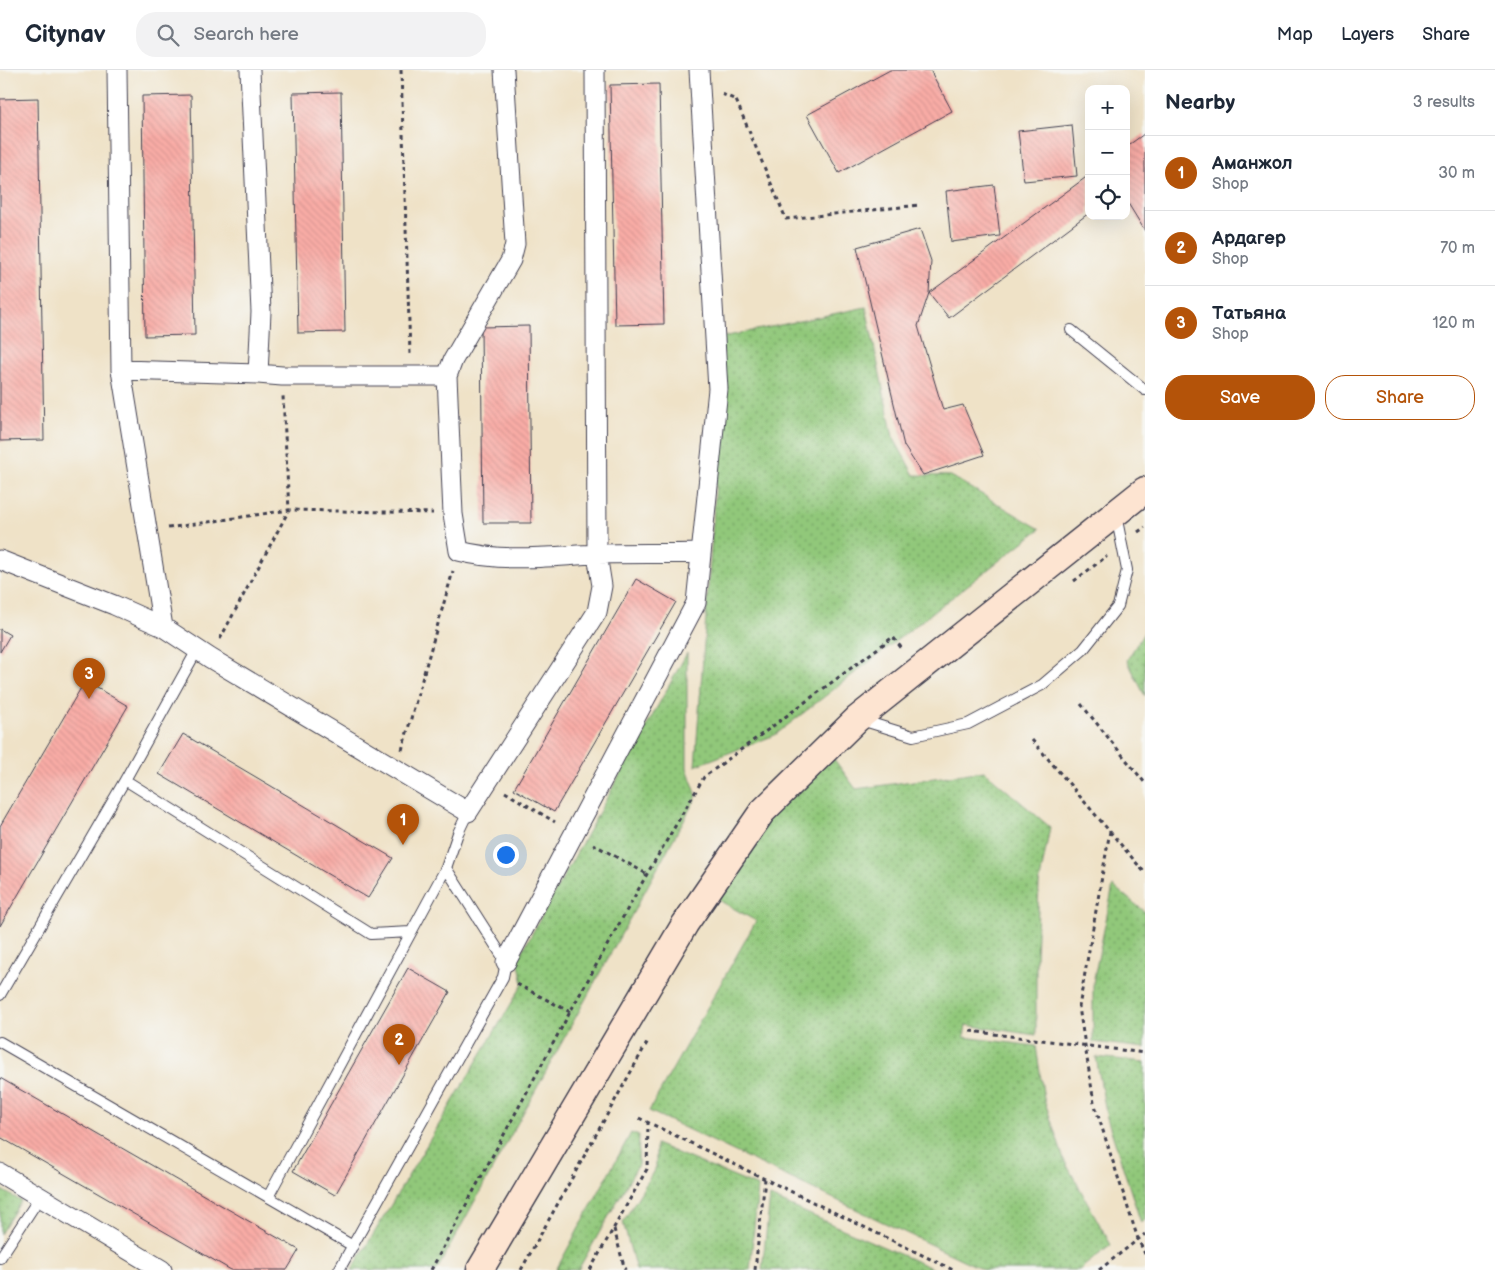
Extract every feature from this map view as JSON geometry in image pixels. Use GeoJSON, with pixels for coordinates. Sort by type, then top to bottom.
{"type":"FeatureCollection","features":[{"type":"Feature","properties":{"kind":"main road"},"geometry":{"type":"LineString","coordinates":[[480,1270],[684,924],[762,812],[858,719],[1145,490]]}},
{"type":"Feature","properties":{"kind":"street"},"geometry":{"type":"LineString","coordinates":[[117,70],[121,370],[163,627]]}},
{"type":"Feature","properties":{"kind":"street"},"geometry":{"type":"LineString","coordinates":[[250,70],[261,312],[258,374]]}},
{"type":"Feature","properties":{"kind":"street"},"geometry":{"type":"LineString","coordinates":[[504,70],[515,244],[511,260],[452,360],[447,376],[453,514],[459,551],[476,556],[512,558],[598,554],[701,553]]}},
{"type":"Feature","properties":{"kind":"street"},"geometry":{"type":"LineString","coordinates":[[0,560],[114,605],[163,627],[203,654],[468,812],[597,612],[602,586],[598,554],[595,70]]}},
{"type":"Feature","properties":{"kind":"street"},"geometry":{"type":"LineString","coordinates":[[505,969],[696,602],[718,389],[700,78]]}},
{"type":"Feature","properties":{"kind":"street"},"geometry":{"type":"LineString","coordinates":[[121,370],[282,376],[447,376]]}},
{"type":"Feature","properties":{"kind":"street"},"geometry":{"type":"LineString","coordinates":[[0,1173],[162,1270]]}},
{"type":"Feature","properties":{"kind":"lane"},"geometry":{"type":"LineString","coordinates":[[1071,330],[1145,390]]}},
{"type":"Feature","properties":{"kind":"lane"},"geometry":{"type":"LineString","coordinates":[[858,719],[913,736],[968,724],[1042,685],[1083,650],[1118,606],[1127,570],[1116,513]]}},
{"type":"Feature","properties":{"kind":"lane"},"geometry":{"type":"LineString","coordinates":[[0,995],[125,780],[203,654]]}},
{"type":"Feature","properties":{"kind":"lane"},"geometry":{"type":"LineString","coordinates":[[125,780],[371,934],[411,932]]}},
{"type":"Feature","properties":{"kind":"lane"},"geometry":{"type":"LineString","coordinates":[[268,1197],[446,868],[458,833],[468,812]]}},
{"type":"Feature","properties":{"kind":"lane"},"geometry":{"type":"LineString","coordinates":[[339,1270],[505,969],[446,868]]}},
{"type":"Feature","properties":{"kind":"lane"},"geometry":{"type":"LineString","coordinates":[[0,1042],[353,1246]]}},
{"type":"Feature","properties":{"kind":"lane"},"geometry":{"type":"LineString","coordinates":[[0,1258],[40,1197]]}},
{"type":"Feature","properties":{"kind":"path"},"geometry":{"type":"LineString","coordinates":[[401,70],[411,376]]}},
{"type":"Feature","properties":{"kind":"path"},"geometry":{"type":"LineString","coordinates":[[700,78],[736,100],[786,219],[920,205]]}},
{"type":"Feature","properties":{"kind":"path"},"geometry":{"type":"LineString","coordinates":[[203,654],[289,510],[282,376]]}},
{"type":"Feature","properties":{"kind":"path"},"geometry":{"type":"LineString","coordinates":[[148,531],[289,510],[453,514]]}},
{"type":"Feature","properties":{"kind":"path"},"geometry":{"type":"LineString","coordinates":[[1068,587],[1145,527]]}},
{"type":"Feature","properties":{"kind":"path"},"geometry":{"type":"LineString","coordinates":[[397,770],[459,551]]}},
{"type":"Feature","properties":{"kind":"path"},"geometry":{"type":"LineString","coordinates":[[431,1270],[570,1012],[647,874],[704,778],[893,637],[918,670]]}},
{"type":"Feature","properties":{"kind":"path"},"geometry":{"type":"LineString","coordinates":[[1081,704],[1145,783]]}},
{"type":"Feature","properties":{"kind":"path"},"geometry":{"type":"LineString","coordinates":[[1032,740],[1145,873]]}},
{"type":"Feature","properties":{"kind":"path"},"geometry":{"type":"LineString","coordinates":[[1110,831],[1079,1007],[1094,1103],[1138,1239],[1145,1254]]}},
{"type":"Feature","properties":{"kind":"path"},"geometry":{"type":"LineString","coordinates":[[505,969],[570,1012]]}},
{"type":"Feature","properties":{"kind":"path"},"geometry":{"type":"LineString","coordinates":[[970,1031],[1145,1053]]}},
{"type":"Feature","properties":{"kind":"path"},"geometry":{"type":"LineString","coordinates":[[521,1270],[651,1035]]}},
{"type":"Feature","properties":{"kind":"path"},"geometry":{"type":"LineString","coordinates":[[639,1118],[954,1270]]}},
{"type":"Feature","properties":{"kind":"path"},"geometry":{"type":"LineString","coordinates":[[590,1270],[647,1169],[648,1123]]}},
{"type":"Feature","properties":{"kind":"path"},"geometry":{"type":"LineString","coordinates":[[755,1270],[765,1179]]}},
{"type":"Feature","properties":{"kind":"path"},"geometry":{"type":"LineString","coordinates":[[614,1228],[625,1270]]}},
{"type":"Feature","properties":{"kind":"path"},"geometry":{"type":"LineString","coordinates":[[1099,1270],[1145,1234]]}},
{"type":"Feature","properties":{"kind":"green space"},"geometry":{"type":"Polygon","coordinates":[[[866,307],[893,437],[914,475],[951,476],[1040,529],[775,735],[695,766],[721,413],[723,337],[866,307]]]}},
{"type":"Feature","properties":{"kind":"green space"},"geometry":{"type":"Polygon","coordinates":[[[1145,631],[1145,696],[1127,660],[1145,631]]]}},
{"type":"Feature","properties":{"kind":"green space"},"geometry":{"type":"Polygon","coordinates":[[[687,653],[687,768],[697,796],[437,1270],[352,1270],[523,984],[518,959],[687,653]]]}},
{"type":"Feature","properties":{"kind":"green space"},"geometry":{"type":"Polygon","coordinates":[[[831,755],[856,789],[984,771],[1050,827],[1039,885],[1036,958],[1036,1035],[966,1025],[964,1037],[1036,1046],[1044,1099],[1064,1160],[1111,1245],[1079,1270],[984,1270],[649,1111],[756,921],[715,898],[764,824],[831,755]]]}},
{"type":"Feature","properties":{"kind":"green space"},"geometry":{"type":"Polygon","coordinates":[[[1113,886],[1145,912],[1145,1048],[1093,1042],[1093,983],[1113,886]]]}},
{"type":"Feature","properties":{"kind":"green space"},"geometry":{"type":"Polygon","coordinates":[[[1096,1057],[1145,1062],[1145,1219],[1141,1223],[1107,1118],[1096,1057]]]}},
{"type":"Feature","properties":{"kind":"green space"},"geometry":{"type":"Polygon","coordinates":[[[631,1133],[639,1136],[638,1165],[578,1270],[556,1270],[631,1133]]]}},
{"type":"Feature","properties":{"kind":"green space"},"geometry":{"type":"Polygon","coordinates":[[[656,1144],[758,1187],[750,1270],[636,1270],[623,1222],[656,1167],[656,1144]]]}},
{"type":"Feature","properties":{"kind":"green space"},"geometry":{"type":"Polygon","coordinates":[[[0,1189],[21,1201],[0,1234],[0,1189]]]}},
{"type":"Feature","properties":{"kind":"green space"},"geometry":{"type":"Polygon","coordinates":[[[770,1197],[936,1270],[762,1270],[770,1197]]]}},
{"type":"Feature","properties":{"kind":"building"},"geometry":{"type":"Polygon","coordinates":[[[890,70],[930,70],[952,111],[839,173],[807,115],[890,70]]]}},
{"type":"Feature","properties":{"kind":"building"},"geometry":{"type":"Polygon","coordinates":[[[659,84],[664,324],[615,325],[610,85],[659,84]]]}},
{"type":"Feature","properties":{"kind":"building"},"geometry":{"type":"Polygon","coordinates":[[[341,92],[345,332],[298,333],[293,93],[341,92]]]}},
{"type":"Feature","properties":{"kind":"building"},"geometry":{"type":"Polygon","coordinates":[[[191,95],[195,335],[145,336],[142,96],[191,95]]]}},
{"type":"Feature","properties":{"kind":"building"},"geometry":{"type":"Polygon","coordinates":[[[38,98],[44,440],[0,441],[0,99],[38,98]]]}},
{"type":"Feature","properties":{"kind":"building"},"geometry":{"type":"Polygon","coordinates":[[[1072,125],[1077,176],[1024,181],[1018,131],[1072,125]]]}},
{"type":"Feature","properties":{"kind":"building"},"geometry":{"type":"Polygon","coordinates":[[[1144,134],[1145,231],[1130,207],[1130,144],[1144,134]]]}},
{"type":"Feature","properties":{"kind":"building"},"geometry":{"type":"Polygon","coordinates":[[[1085,178],[1085,216],[949,318],[929,293],[1085,178]]]}},
{"type":"Feature","properties":{"kind":"building"},"geometry":{"type":"Polygon","coordinates":[[[994,185],[1000,236],[951,242],[946,191],[994,185]]]}},
{"type":"Feature","properties":{"kind":"building"},"geometry":{"type":"Polygon","coordinates":[[[920,229],[931,261],[929,293],[918,326],[943,410],[963,405],[984,455],[923,475],[904,446],[857,247],[920,229]]]}},
{"type":"Feature","properties":{"kind":"building"},"geometry":{"type":"Polygon","coordinates":[[[529,326],[531,523],[483,523],[481,327],[529,326]]]}},
{"type":"Feature","properties":{"kind":"building"},"geometry":{"type":"Polygon","coordinates":[[[636,579],[676,602],[554,812],[514,789],[636,579]]]}},
{"type":"Feature","properties":{"kind":"building"},"geometry":{"type":"Polygon","coordinates":[[[0,629],[10,635],[0,652],[0,629]]]}},
{"type":"Feature","properties":{"kind":"building"},"geometry":{"type":"Polygon","coordinates":[[[85,681],[128,706],[0,926],[0,826],[85,681]]]}},
{"type":"Feature","properties":{"kind":"building"},"geometry":{"type":"Polygon","coordinates":[[[183,734],[393,858],[368,898],[159,774],[183,734]]]}},
{"type":"Feature","properties":{"kind":"building"},"geometry":{"type":"Polygon","coordinates":[[[408,968],[450,992],[335,1195],[293,1171],[408,968]]]}},
{"type":"Feature","properties":{"kind":"building"},"geometry":{"type":"Polygon","coordinates":[[[0,1078],[299,1250],[287,1270],[231,1270],[0,1137],[0,1078]]]}},
{"type":"Feature","properties":{"kind":"place","name":"Татьяна"},"geometry":{"type":"Point","coordinates":[89,699]}},
{"type":"Feature","properties":{"kind":"place","name":"Аманжол"},"geometry":{"type":"Point","coordinates":[403,845]}},
{"type":"Feature","properties":{"kind":"place","name":"Ардагер"},"geometry":{"type":"Point","coordinates":[399,1065]}}]}
